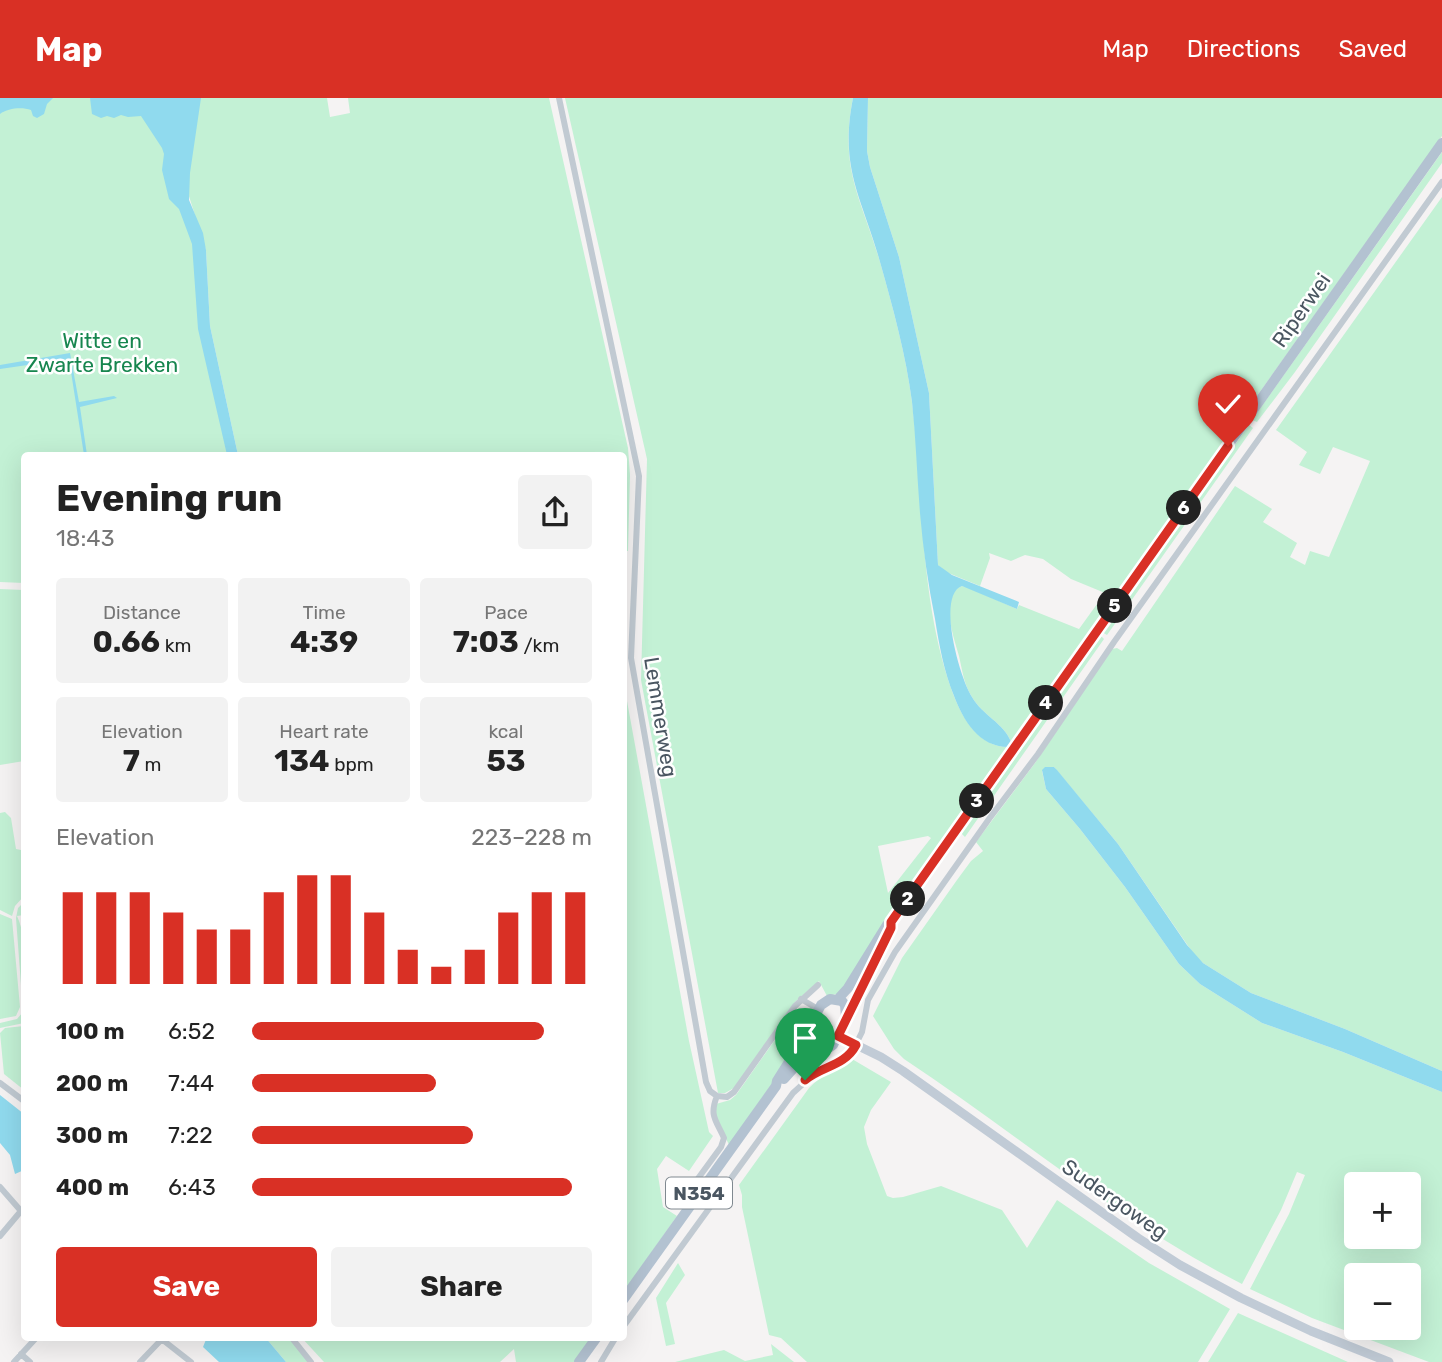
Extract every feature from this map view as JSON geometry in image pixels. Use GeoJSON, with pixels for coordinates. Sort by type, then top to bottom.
{"type":"FeatureCollection","features":[{"type":"Feature","properties":{"kind":"main road","name":"Riperwei"},"geometry":{"type":"LineString","coordinates":[[891,922],[1442,143]]}},
{"type":"Feature","properties":{"kind":"main road"},"geometry":{"type":"LineString","coordinates":[[818,1009],[824,1002],[838,999],[848,988],[891,922]]}},
{"type":"Feature","properties":{"kind":"main road"},"geometry":{"type":"LineString","coordinates":[[838,1036],[891,928],[891,922]]}},
{"type":"Feature","properties":{"kind":"main road"},"geometry":{"type":"LineString","coordinates":[[838,999],[845,1003],[846,1018]]}},
{"type":"Feature","properties":{"kind":"main road","name":"N354"},"geometry":{"type":"LineString","coordinates":[[776,1086],[776,1081],[818,1009]]}},
{"type":"Feature","properties":{"kind":"main road"},"geometry":{"type":"LineString","coordinates":[[807,1032],[807,1046],[814,1051]]}},
{"type":"Feature","properties":{"kind":"main road","name":"N354"},"geometry":{"type":"LineString","coordinates":[[627,1294],[776,1086],[804,1057],[814,1051],[827,1050],[838,1036]]}},
{"type":"Feature","properties":{"kind":"main road"},"geometry":{"type":"LineString","coordinates":[[579,1362],[594,1341]]}},
{"type":"Feature","properties":{"kind":"street","name":"Lemmerweg"},"geometry":{"type":"LineString","coordinates":[[559,98],[639,475],[631,658],[706,1082],[710,1091],[717,1096],[712,1111],[724,1136],[724,1142],[683,1199]]}},
{"type":"Feature","properties":{"kind":"street","name":"Riperwei"},"geometry":{"type":"LineString","coordinates":[[856,1045],[862,1032],[867,1004],[888,962],[1442,182]]}},
{"type":"Feature","properties":{"kind":"street"},"geometry":{"type":"LineString","coordinates":[[717,1096],[727,1097],[736,1089],[801,999],[818,985]]}},
{"type":"Feature","properties":{"kind":"street"},"geometry":{"type":"LineString","coordinates":[[801,999],[818,1009]]}},
{"type":"Feature","properties":{"kind":"street","name":"Sudergoweg"},"geometry":{"type":"LineString","coordinates":[[838,1036],[903,1071],[1180,1265],[1311,1331],[1389,1362]]}},
{"type":"Feature","properties":{"kind":"street"},"geometry":{"type":"LineString","coordinates":[[627,1321],[793,1093],[815,1073],[846,1059],[856,1045]]}},
{"type":"Feature","properties":{"kind":"street"},"geometry":{"type":"LineString","coordinates":[[0,1083],[21,1099]]}},
{"type":"Feature","properties":{"kind":"street"},"geometry":{"type":"LineString","coordinates":[[0,1187],[21,1207]]}},
{"type":"Feature","properties":{"kind":"street"},"geometry":{"type":"LineString","coordinates":[[0,1236],[21,1211]]}},
{"type":"Feature","properties":{"kind":"street"},"geometry":{"type":"LineString","coordinates":[[13,1362],[33,1341]]}},
{"type":"Feature","properties":{"kind":"street"},"geometry":{"type":"LineString","coordinates":[[140,1362],[159,1341]]}},
{"type":"Feature","properties":{"kind":"street"},"geometry":{"type":"LineString","coordinates":[[166,1341],[191,1362]]}},
{"type":"Feature","properties":{"kind":"street"},"geometry":{"type":"LineString","coordinates":[[294,1341],[311,1362]]}},
{"type":"Feature","properties":{"kind":"street"},"geometry":{"type":"LineString","coordinates":[[601,1362],[614,1341]]}},
{"type":"Feature","properties":{"kind":"street"},"geometry":{"type":"LineString","coordinates":[[21,1354],[30,1362]]}},
{"type":"Feature","properties":{"kind":"green space","name":"Witte en Zwarte Brekken"},"geometry":{"type":"Polygon","coordinates":[[[0,98],[327,98],[330,117],[350,113],[348,98],[549,98],[628,448],[628,551],[627,452],[237,452],[210,326],[206,250],[188,193],[229,452],[21,452],[21,583],[0,582],[0,98]]]}},
{"type":"Feature","properties":{"kind":"green space"},"geometry":{"type":"Polygon","coordinates":[[[565,98],[853,98],[849,123],[850,164],[859,201],[885,279],[906,367],[916,438],[928,584],[941,656],[952,691],[966,720],[979,736],[988,742],[1008,747],[951,826],[846,986],[837,994],[827,996],[819,981],[795,1002],[734,1088],[725,1093],[718,1093],[641,680],[647,459],[565,98]],[[928,836],[878,846],[888,893],[931,838],[928,836]]]}},
{"type":"Feature","properties":{"kind":"green space"},"geometry":{"type":"Polygon","coordinates":[[[868,98],[1442,98],[1442,136],[1011,742],[1003,729],[976,703],[967,687],[950,617],[949,607],[955,591],[962,586],[967,587],[1017,609],[1019,605],[1079,629],[1105,593],[1071,579],[1043,559],[1025,555],[1011,561],[989,553],[990,558],[980,586],[946,572],[938,565],[929,393],[899,257],[870,167],[867,151],[868,98]]]}},
{"type":"Feature","properties":{"kind":"green space"},"geometry":{"type":"Polygon","coordinates":[[[1442,152],[1442,163],[1295,372],[1257,422],[1252,420],[1442,152]]]}},
{"type":"Feature","properties":{"kind":"green space"},"geometry":{"type":"Polygon","coordinates":[[[1442,197],[1442,1071],[1345,1029],[1251,993],[1203,963],[1195,956],[1118,844],[1054,767],[1042,771],[1046,789],[1125,887],[1179,964],[1200,984],[1262,1023],[1442,1092],[1442,1362],[1429,1362],[1370,1340],[1421,1340],[1421,1263],[1344,1263],[1344,1330],[1250,1289],[1289,1214],[1305,1175],[1297,1172],[1281,1210],[1242,1284],[1154,1234],[904,1059],[894,1049],[873,1016],[902,958],[971,861],[983,851],[976,842],[1035,763],[1112,649],[1122,651],[1235,486],[1272,509],[1263,522],[1297,543],[1290,557],[1305,565],[1310,551],[1329,557],[1370,461],[1333,447],[1320,474],[1299,465],[1307,452],[1276,430],[1442,197]]]}},
{"type":"Feature","properties":{"kind":"green space"},"geometry":{"type":"Polygon","coordinates":[[[1249,425],[1253,428],[1107,635],[1102,632],[1249,425]]]}},
{"type":"Feature","properties":{"kind":"green space"},"geometry":{"type":"Polygon","coordinates":[[[0,589],[21,590],[21,762],[0,765],[0,589]]]}},
{"type":"Feature","properties":{"kind":"green space"},"geometry":{"type":"Polygon","coordinates":[[[1100,635],[1104,639],[965,837],[960,832],[1100,635]]]}},
{"type":"Feature","properties":{"kind":"green space"},"geometry":{"type":"Polygon","coordinates":[[[627,701],[689,1041],[709,1132],[713,1136],[689,1171],[666,1156],[657,1169],[663,1207],[677,1216],[627,1287],[627,701]]]}},
{"type":"Feature","properties":{"kind":"green space"},"geometry":{"type":"Polygon","coordinates":[[[5,812],[11,818],[16,849],[21,850],[21,899],[15,906],[12,916],[0,910],[0,813],[5,812]]]}},
{"type":"Feature","properties":{"kind":"green space"},"geometry":{"type":"Polygon","coordinates":[[[21,905],[21,915],[17,916],[21,927],[21,985],[16,918],[21,905]]]}},
{"type":"Feature","properties":{"kind":"green space"},"geometry":{"type":"Polygon","coordinates":[[[0,914],[12,919],[20,1007],[16,1016],[0,1019],[0,914]]]}},
{"type":"Feature","properties":{"kind":"green space"},"geometry":{"type":"Polygon","coordinates":[[[801,1009],[808,1011],[810,1018],[788,1061],[729,1145],[715,1115],[716,1104],[736,1095],[791,1017],[801,1009]]]}},
{"type":"Feature","properties":{"kind":"green space"},"geometry":{"type":"Polygon","coordinates":[[[21,1014],[21,1024],[0,1028],[0,1023],[17,1019],[21,1014]]]}},
{"type":"Feature","properties":{"kind":"green space"},"geometry":{"type":"Polygon","coordinates":[[[21,1026],[21,1088],[4,1074],[0,1033],[5,1028],[21,1026]]]}},
{"type":"Feature","properties":{"kind":"green space"},"geometry":{"type":"Polygon","coordinates":[[[852,1059],[891,1082],[871,1110],[864,1127],[867,1144],[887,1196],[903,1197],[941,1186],[1002,1210],[1027,1248],[1057,1200],[1149,1263],[1230,1309],[1198,1362],[807,1362],[781,1338],[769,1335],[739,1185],[809,1088],[852,1059]]]}},
{"type":"Feature","properties":{"kind":"green space"},"geometry":{"type":"Polygon","coordinates":[[[678,1263],[685,1275],[666,1303],[675,1344],[666,1346],[656,1298],[678,1263]]]}},
{"type":"Feature","properties":{"kind":"green space"},"geometry":{"type":"Polygon","coordinates":[[[1238,1313],[1348,1362],[1208,1362],[1238,1313]]]}},
{"type":"Feature","properties":{"kind":"green space"},"geometry":{"type":"Polygon","coordinates":[[[268,1341],[292,1341],[309,1362],[286,1362],[268,1341]]]}},
{"type":"Feature","properties":{"kind":"green space"},"geometry":{"type":"Polygon","coordinates":[[[305,1341],[589,1341],[574,1362],[516,1362],[514,1349],[500,1362],[324,1362],[305,1341]]]}},
{"type":"Feature","properties":{"kind":"green space"},"geometry":{"type":"Polygon","coordinates":[[[771,1344],[794,1362],[675,1362],[724,1350],[745,1361],[773,1355],[771,1344]]]}},
{"type":"Feature","properties":{"kind":"water"},"geometry":{"type":"Polygon","coordinates":[[[0,98],[53,98],[47,104],[44,114],[37,118],[31,110],[23,109],[11,109],[0,114],[0,98]]]}},
{"type":"Feature","properties":{"kind":"water"},"geometry":{"type":"Polygon","coordinates":[[[90,98],[201,98],[190,173],[189,200],[203,233],[210,326],[237,452],[226,452],[198,329],[192,244],[179,209],[169,199],[162,170],[162,148],[141,116],[101,118],[92,114],[90,98]]]}},
{"type":"Feature","properties":{"kind":"water"},"geometry":{"type":"Polygon","coordinates":[[[853,98],[868,98],[867,151],[870,167],[899,257],[929,393],[938,565],[952,575],[1019,602],[1017,609],[962,586],[954,593],[951,605],[953,638],[967,687],[981,709],[1008,735],[1011,742],[1008,747],[989,742],[967,723],[954,696],[942,658],[924,553],[912,402],[906,367],[890,297],[851,164],[849,123],[853,98]]]}},
{"type":"Feature","properties":{"kind":"water"},"geometry":{"type":"Polygon","coordinates":[[[70,353],[79,402],[114,396],[117,398],[80,407],[87,452],[84,452],[69,359],[0,369],[0,365],[70,353]]]}},
{"type":"Feature","properties":{"kind":"water"},"geometry":{"type":"Polygon","coordinates":[[[1045,767],[1054,767],[1057,770],[1118,844],[1187,945],[1203,963],[1251,993],[1345,1029],[1442,1071],[1442,1092],[1262,1023],[1200,984],[1179,964],[1125,887],[1046,789],[1042,770],[1045,767]]]}},
{"type":"Feature","properties":{"kind":"water"},"geometry":{"type":"Polygon","coordinates":[[[0,1095],[21,1112],[21,1171],[15,1174],[10,1155],[0,1143],[0,1095]]]}},
{"type":"Feature","properties":{"kind":"water"},"geometry":{"type":"Polygon","coordinates":[[[205,1341],[268,1341],[286,1362],[219,1362],[203,1347],[205,1341]]]}},
{"type":"Feature","properties":{"kind":"route"},"geometry":{"type":"LineString","coordinates":[[805,1080],[851,1054],[856,1045],[838,1036],[891,928],[891,922],[1228,446]]}}]}
